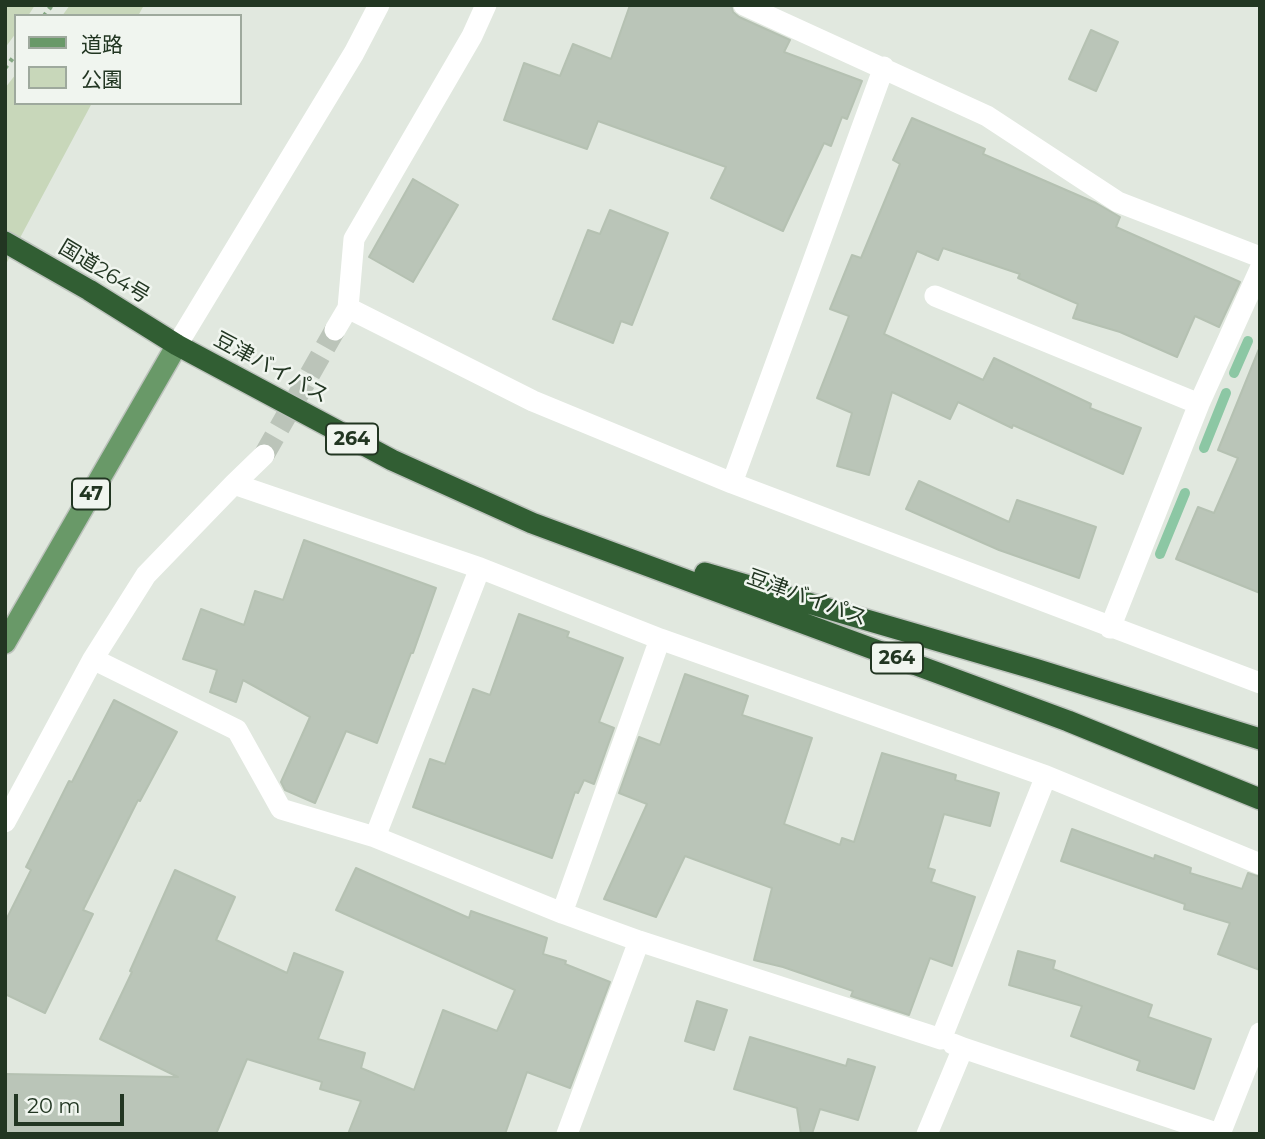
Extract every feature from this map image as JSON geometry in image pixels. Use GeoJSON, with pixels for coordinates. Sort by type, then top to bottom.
{"type":"FeatureCollection","features":[{"type":"Feature","properties":{"kind":"highway","name":"国道264号"},"geometry":{"type":"LineString","coordinates":[[5,242],[177,345]]}},
{"type":"Feature","properties":{"kind":"highway","name":"豆津バイパス"},"geometry":{"type":"LineString","coordinates":[[177,345],[392,460],[532,523],[1068,721],[1260,799]]}},
{"type":"Feature","properties":{"kind":"highway","name":"豆津バイパス"},"geometry":{"type":"LineString","coordinates":[[532,523],[1035,669],[1260,739]]}},
{"type":"Feature","properties":{"kind":"main road","name":"47"},"geometry":{"type":"LineString","coordinates":[[5,643],[177,345]]}},
{"type":"Feature","properties":{"kind":"street"},"geometry":{"type":"LineString","coordinates":[[177,345],[354,53],[379,5]]}},
{"type":"Feature","properties":{"kind":"street"},"geometry":{"type":"LineString","coordinates":[[335,330],[348,308],[354,239],[471,36],[486,5]]}},
{"type":"Feature","properties":{"kind":"street"},"geometry":{"type":"LineString","coordinates":[[744,5],[987,116],[1118,202],[1260,257]]}},
{"type":"Feature","properties":{"kind":"street"},"geometry":{"type":"LineString","coordinates":[[732,483],[884,68]]}},
{"type":"Feature","properties":{"kind":"street"},"geometry":{"type":"LineString","coordinates":[[1110,628],[1199,404],[1260,269]]}},
{"type":"Feature","properties":{"kind":"street"},"geometry":{"type":"LineString","coordinates":[[935,296],[1199,404]]}},
{"type":"Feature","properties":{"kind":"street"},"geometry":{"type":"LineString","coordinates":[[348,308],[533,401],[732,483],[1260,683]]}},
{"type":"Feature","properties":{"kind":"street"},"geometry":{"type":"LineString","coordinates":[[5,822],[93,659],[146,575],[264,455]]}},
{"type":"Feature","properties":{"kind":"street"},"geometry":{"type":"LineString","coordinates":[[234,484],[480,568],[660,639],[1046,776],[1260,864]]}},
{"type":"Feature","properties":{"kind":"street"},"geometry":{"type":"LineString","coordinates":[[376,837],[480,568]]}},
{"type":"Feature","properties":{"kind":"street"},"geometry":{"type":"LineString","coordinates":[[562,913],[660,639]]}},
{"type":"Feature","properties":{"kind":"street"},"geometry":{"type":"LineString","coordinates":[[93,659],[237,730],[281,809],[376,837],[562,913],[639,941],[941,1039],[1220,1134],[1260,1033]]}},
{"type":"Feature","properties":{"kind":"street"},"geometry":{"type":"LineString","coordinates":[[941,1039],[1046,776]]}},
{"type":"Feature","properties":{"kind":"street"},"geometry":{"type":"LineString","coordinates":[[567,1134],[639,941]]}},
{"type":"Feature","properties":{"kind":"street"},"geometry":{"type":"LineString","coordinates":[[927,1134],[963,1048]]}},
{"type":"Feature","properties":{"kind":"green space"},"geometry":{"type":"Polygon","coordinates":[[[5,5],[35,5],[29,14],[14,14],[14,36],[5,48],[5,5]]]}},
{"type":"Feature","properties":{"kind":"green space"},"geometry":{"type":"Polygon","coordinates":[[[70,5],[144,5],[139,14],[63,14],[70,5]]]}},
{"type":"Feature","properties":{"kind":"green space"},"geometry":{"type":"Polygon","coordinates":[[[14,77],[14,105],[91,105],[5,266],[5,88],[14,77]]]}},
{"type":"Feature","properties":{"kind":"building"},"geometry":{"type":"Polygon","coordinates":[[[630,5],[731,5],[733,12],[739,17],[790,40],[784,52],[862,81],[847,119],[842,117],[831,146],[824,143],[783,231],[711,198],[726,167],[598,121],[587,149],[504,120],[524,63],[560,76],[573,44],[611,59],[630,5]]]}},
{"type":"Feature","properties":{"kind":"building"},"geometry":{"type":"Polygon","coordinates":[[[1091,30],[1118,42],[1096,91],[1069,79],[1091,30]]]}},
{"type":"Feature","properties":{"kind":"building"},"geometry":{"type":"Polygon","coordinates":[[[912,118],[985,149],[983,154],[1096,203],[1120,217],[1116,227],[1240,282],[1219,327],[1195,316],[1177,357],[1120,332],[1073,318],[1078,304],[1018,278],[1020,274],[943,248],[938,260],[917,251],[884,334],[983,380],[994,358],[1091,404],[1090,408],[1141,428],[1123,474],[1013,425],[1012,428],[958,402],[950,419],[892,392],[869,475],[837,466],[852,413],[817,398],[849,316],[830,309],[852,255],[861,258],[900,164],[893,160],[912,118]]]}},
{"type":"Feature","properties":{"kind":"building"},"geometry":{"type":"Polygon","coordinates":[[[413,179],[458,205],[413,282],[369,257],[413,179]]]}},
{"type":"Feature","properties":{"kind":"building"},"geometry":{"type":"Polygon","coordinates":[[[610,210],[668,233],[632,325],[621,321],[613,343],[553,319],[588,230],[600,234],[610,210]]]}},
{"type":"Feature","properties":{"kind":"building"},"geometry":{"type":"Polygon","coordinates":[[[1259,349],[1260,593],[1176,559],[1198,507],[1214,513],[1238,458],[1218,450],[1259,349]]]}},
{"type":"Feature","properties":{"kind":"building"},"geometry":{"type":"Polygon","coordinates":[[[919,481],[1009,522],[1017,500],[1096,527],[1079,578],[999,550],[906,509],[919,481]]]}},
{"type":"Feature","properties":{"kind":"building"},"geometry":{"type":"Polygon","coordinates":[[[304,540],[436,588],[377,743],[346,731],[315,803],[285,790],[281,782],[310,717],[243,680],[236,702],[210,692],[217,670],[183,659],[201,609],[244,625],[255,591],[283,600],[304,540]]]}},
{"type":"Feature","properties":{"kind":"building"},"geometry":{"type":"Polygon","coordinates":[[[519,614],[569,632],[567,637],[623,658],[599,722],[614,728],[594,784],[584,780],[578,793],[575,792],[552,858],[413,807],[430,759],[445,764],[473,689],[490,695],[519,614]]]}},
{"type":"Feature","properties":{"kind":"building"},"geometry":{"type":"Polygon","coordinates":[[[685,674],[748,696],[742,715],[812,738],[784,824],[840,845],[842,838],[854,842],[882,753],[956,775],[955,780],[999,793],[990,826],[944,814],[928,868],[935,870],[931,882],[975,897],[952,966],[930,958],[909,1015],[851,996],[853,991],[754,960],[772,888],[685,856],[656,917],[604,899],[647,804],[619,793],[639,737],[660,745],[685,674]]]}},
{"type":"Feature","properties":{"kind":"building"},"geometry":{"type":"Polygon","coordinates":[[[114,700],[177,732],[140,801],[138,800],[83,910],[93,914],[45,1013],[5,994],[5,922],[31,870],[26,867],[114,700]]]}},
{"type":"Feature","properties":{"kind":"building"},"geometry":{"type":"Polygon","coordinates":[[[1072,829],[1154,859],[1155,855],[1191,868],[1190,873],[1242,889],[1248,873],[1260,877],[1260,970],[1218,954],[1230,923],[1184,909],[1185,904],[1061,861],[1072,829]]]}},
{"type":"Feature","properties":{"kind":"building"},"geometry":{"type":"Polygon","coordinates":[[[356,868],[469,918],[471,911],[547,938],[543,954],[566,961],[565,964],[610,982],[570,1088],[527,1072],[505,1134],[348,1134],[361,1101],[320,1089],[322,1082],[247,1059],[216,1134],[5,1134],[5,1074],[178,1077],[100,1039],[175,870],[235,897],[216,940],[287,973],[294,953],[343,972],[318,1039],[365,1053],[361,1068],[414,1090],[443,1010],[497,1031],[515,990],[336,910],[356,868]]]}},
{"type":"Feature","properties":{"kind":"building"},"geometry":{"type":"Polygon","coordinates":[[[1018,951],[1055,961],[1053,969],[1152,1005],[1148,1017],[1211,1039],[1194,1089],[1137,1070],[1140,1061],[1071,1036],[1082,1006],[1009,985],[1018,951]]]}},
{"type":"Feature","properties":{"kind":"building"},"geometry":{"type":"Polygon","coordinates":[[[697,1001],[727,1010],[714,1050],[685,1041],[697,1001]]]}},
{"type":"Feature","properties":{"kind":"building"},"geometry":{"type":"Polygon","coordinates":[[[750,1037],[846,1066],[848,1059],[875,1067],[858,1120],[820,1109],[812,1134],[801,1134],[797,1108],[734,1089],[750,1037]]]}},
{"type":"Feature","properties":{"kind":"waterway"},"geometry":{"type":"LineString","coordinates":[[1234,373],[1248,341]]}},
{"type":"Feature","properties":{"kind":"waterway"},"geometry":{"type":"LineString","coordinates":[[1204,448],[1226,393]]}},
{"type":"Feature","properties":{"kind":"waterway"},"geometry":{"type":"LineString","coordinates":[[1160,554],[1185,493]]}},
{"type":"Feature","properties":{"kind":"tunnel"},"geometry":{"type":"LineString","coordinates":[[264,455],[335,330]]}}]}
